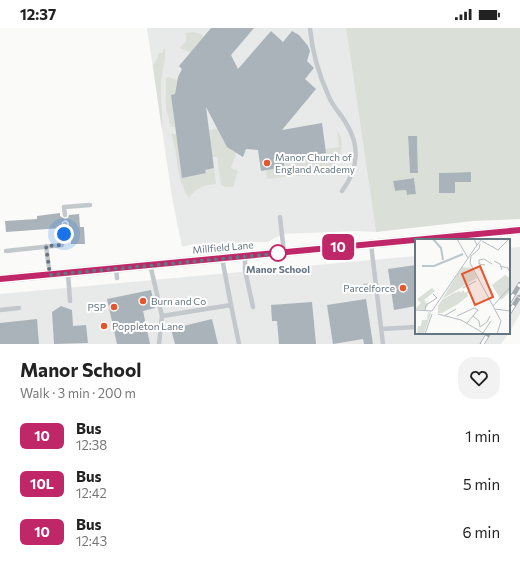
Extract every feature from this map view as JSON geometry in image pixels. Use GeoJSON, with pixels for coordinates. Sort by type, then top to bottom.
{"type":"FeatureCollection","features":[{"type":"Feature","properties":{"kind":"street","name":"Millfield Lane"},"geometry":{"type":"LineString","coordinates":[[424,239],[520,230]]}},
{"type":"Feature","properties":{"kind":"street","name":"Millfield Lane"},"geometry":{"type":"LineString","coordinates":[[0,279],[415,240]]}},
{"type":"Feature","properties":{"kind":"lane"},"geometry":{"type":"LineString","coordinates":[[310,28],[315,59],[323,83],[330,98],[348,127],[357,155],[352,176],[342,191]]}},
{"type":"Feature","properties":{"kind":"lane"},"geometry":{"type":"LineString","coordinates":[[65,215],[64,207],[90,205]]}},
{"type":"Feature","properties":{"kind":"lane"},"geometry":{"type":"LineString","coordinates":[[280,217],[284,253]]}},
{"type":"Feature","properties":{"kind":"lane"},"geometry":{"type":"LineString","coordinates":[[6,251],[62,245],[65,224]]}},
{"type":"Feature","properties":{"kind":"lane"},"geometry":{"type":"LineString","coordinates":[[371,244],[383,344]]}},
{"type":"Feature","properties":{"kind":"lane"},"geometry":{"type":"LineString","coordinates":[[46,246],[50,275]]}},
{"type":"Feature","properties":{"kind":"lane"},"geometry":{"type":"LineString","coordinates":[[245,256],[244,270],[253,307]]}},
{"type":"Feature","properties":{"kind":"lane"},"geometry":{"type":"LineString","coordinates":[[222,258],[239,344]]}},
{"type":"Feature","properties":{"kind":"lane"},"geometry":{"type":"LineString","coordinates":[[150,264],[162,316],[159,344]]}},
{"type":"Feature","properties":{"kind":"lane"},"geometry":{"type":"LineString","coordinates":[[116,268],[117,278]]}},
{"type":"Feature","properties":{"kind":"lane"},"geometry":{"type":"LineString","coordinates":[[68,273],[70,300]]}},
{"type":"Feature","properties":{"kind":"lane"},"geometry":{"type":"LineString","coordinates":[[365,286],[376,285]]}},
{"type":"Feature","properties":{"kind":"lane"},"geometry":{"type":"LineString","coordinates":[[162,316],[231,306]]}},
{"type":"Feature","properties":{"kind":"lane"},"geometry":{"type":"LineString","coordinates":[[0,310],[19,308]]}},
{"type":"Feature","properties":{"kind":"lane"},"geometry":{"type":"LineString","coordinates":[[381,329],[415,327]]}},
{"type":"Feature","properties":{"kind":"shaded area","name":"Manor Church of England Academy"},"geometry":{"type":"Polygon","coordinates":[[[147,28],[346,28],[376,232],[355,231],[282,234],[268,242],[193,244],[182,247],[172,197],[147,28]]]}},
{"type":"Feature","properties":{"kind":"shaded area"},"geometry":{"type":"Polygon","coordinates":[[[346,28],[520,28],[520,219],[473,221],[376,232],[346,28]],[[408,136],[410,173],[418,173],[417,136],[408,136]],[[471,172],[439,173],[439,193],[455,193],[455,182],[471,172]],[[414,178],[393,181],[395,191],[406,190],[407,195],[416,194],[414,178]]]}},
{"type":"Feature","properties":{"kind":"shaded area"},"geometry":{"type":"Polygon","coordinates":[[[192,32],[201,34],[204,37],[191,52],[179,48],[186,42],[185,33],[192,32]]]}},
{"type":"Feature","properties":{"kind":"shaded area"},"geometry":{"type":"Polygon","coordinates":[[[165,48],[161,82],[162,129],[153,66],[159,53],[162,53],[165,48]]]}},
{"type":"Feature","properties":{"kind":"shaded area"},"geometry":{"type":"Polygon","coordinates":[[[168,77],[177,80],[175,94],[171,95],[175,127],[171,127],[166,108],[166,78],[168,77]]]}},
{"type":"Feature","properties":{"kind":"shaded area"},"geometry":{"type":"Polygon","coordinates":[[[221,128],[225,143],[236,153],[231,168],[238,171],[233,187],[221,185],[217,157],[212,157],[209,130],[221,128]]]}},
{"type":"Feature","properties":{"kind":"shaded area"},"geometry":{"type":"Polygon","coordinates":[[[337,130],[340,136],[342,148],[338,159],[330,169],[314,175],[296,176],[294,161],[300,160],[300,157],[325,149],[339,147],[337,130]]]}},
{"type":"Feature","properties":{"kind":"shaded area"},"geometry":{"type":"Polygon","coordinates":[[[171,134],[176,134],[206,173],[205,170],[214,168],[216,184],[200,188],[189,198],[181,183],[171,134]]]}},
{"type":"Feature","properties":{"kind":"shaded area"},"geometry":{"type":"Polygon","coordinates":[[[290,162],[292,176],[267,179],[266,170],[284,167],[284,163],[290,162]]]}},
{"type":"Feature","properties":{"kind":"shaded area"},"geometry":{"type":"Polygon","coordinates":[[[520,247],[520,314],[510,331],[510,248],[520,247]]]}},
{"type":"Feature","properties":{"kind":"shaded area"},"geometry":{"type":"Polygon","coordinates":[[[415,256],[415,334],[508,334],[501,344],[0,344],[0,294],[415,256]]]}},
{"type":"Feature","properties":{"kind":"building"},"geometry":{"type":"Polygon","coordinates":[[[211,28],[254,28],[231,55],[238,69],[271,31],[283,42],[292,31],[299,35],[308,46],[310,51],[307,61],[314,68],[305,79],[316,89],[282,130],[322,123],[326,153],[300,157],[300,160],[284,163],[284,167],[261,171],[258,150],[246,149],[243,157],[227,147],[206,107],[214,168],[205,170],[206,173],[182,178],[171,95],[175,94],[178,77],[182,69],[179,66],[211,28]]]}},
{"type":"Feature","properties":{"kind":"building"},"geometry":{"type":"Polygon","coordinates":[[[408,136],[417,136],[418,173],[410,173],[408,136]]]}},
{"type":"Feature","properties":{"kind":"building"},"geometry":{"type":"Polygon","coordinates":[[[471,172],[471,182],[455,182],[455,193],[439,193],[439,173],[471,172]]]}},
{"type":"Feature","properties":{"kind":"building"},"geometry":{"type":"Polygon","coordinates":[[[414,178],[416,194],[407,195],[406,190],[395,191],[393,181],[414,178]]]}},
{"type":"Feature","properties":{"kind":"building"},"geometry":{"type":"Polygon","coordinates":[[[60,213],[60,216],[65,219],[68,218],[69,215],[79,214],[80,227],[84,227],[85,244],[71,244],[70,227],[68,227],[69,223],[66,220],[62,222],[61,228],[6,232],[5,221],[37,219],[37,216],[60,213]]]}},
{"type":"Feature","properties":{"kind":"building","name":"Parcelforce"},"geometry":{"type":"Polygon","coordinates":[[[415,265],[415,306],[394,310],[388,269],[415,265]]]}},
{"type":"Feature","properties":{"kind":"building"},"geometry":{"type":"Polygon","coordinates":[[[151,290],[155,308],[143,311],[150,344],[117,344],[107,299],[151,290]]]}},
{"type":"Feature","properties":{"kind":"building"},"geometry":{"type":"Polygon","coordinates":[[[366,299],[373,344],[364,344],[363,339],[333,344],[327,305],[366,299]]]}},
{"type":"Feature","properties":{"kind":"building"},"geometry":{"type":"Polygon","coordinates":[[[312,302],[316,344],[279,344],[277,321],[272,321],[271,305],[312,302]]]}},
{"type":"Feature","properties":{"kind":"building"},"geometry":{"type":"Polygon","coordinates":[[[61,306],[72,310],[73,326],[86,325],[88,343],[54,344],[52,312],[61,306]]]}},
{"type":"Feature","properties":{"kind":"building"},"geometry":{"type":"Polygon","coordinates":[[[37,319],[39,344],[0,344],[0,323],[37,319]]]}},
{"type":"Feature","properties":{"kind":"building"},"geometry":{"type":"Polygon","coordinates":[[[212,319],[218,344],[175,344],[171,329],[212,319]]]}},
{"type":"Feature","properties":{"kind":"railway"},"geometry":{"type":"LineString","coordinates":[[510,300],[520,284]]}},
{"type":"Feature","properties":{"kind":"railway"},"geometry":{"type":"LineString","coordinates":[[510,311],[519,297]]}},
{"type":"Feature","properties":{"kind":"railway"},"geometry":{"type":"LineString","coordinates":[[482,344],[488,334]]}},
{"type":"Feature","properties":{"kind":"bus line","name":"10"},"geometry":{"type":"LineString","coordinates":[[429,239],[520,230]]}},
{"type":"Feature","properties":{"kind":"bus line","name":"10"},"geometry":{"type":"LineString","coordinates":[[0,279],[415,240]]}},
{"type":"Feature","properties":{"kind":"place","name":"Manor Church of England Academy"},"geometry":{"type":"Point","coordinates":[267,163]}},
{"type":"Feature","properties":{"kind":"place","name":"Manor School"},"geometry":{"type":"Point","coordinates":[278,253]}},
{"type":"Feature","properties":{"kind":"place","name":"Parcelforce"},"geometry":{"type":"Point","coordinates":[403,288]}},
{"type":"Feature","properties":{"kind":"place","name":"Burn and Co"},"geometry":{"type":"Point","coordinates":[143,301]}},
{"type":"Feature","properties":{"kind":"place","name":"PSP"},"geometry":{"type":"Point","coordinates":[114,307]}},
{"type":"Feature","properties":{"kind":"place","name":"Poppleton Lane"},"geometry":{"type":"Point","coordinates":[104,326]}},
{"type":"Feature","properties":{"kind":"route"},"geometry":{"type":"LineString","coordinates":[[64,234],[62,245],[46,246],[50,275],[150,264],[284,253],[278,253]]}}]}
